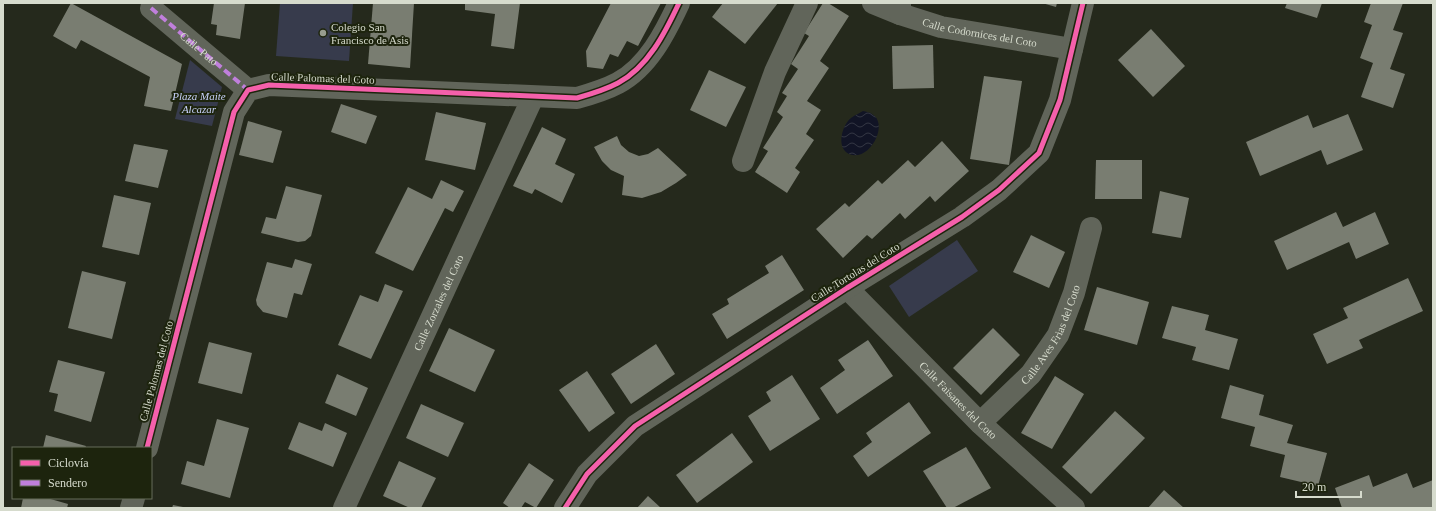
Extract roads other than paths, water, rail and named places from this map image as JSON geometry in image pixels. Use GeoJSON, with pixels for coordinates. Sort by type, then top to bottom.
{"type":"FeatureCollection","features":[{"type":"Feature","properties":{"kind":"street","name":"Calle Palomas del Coto"},"geometry":{"type":"LineString","coordinates":[[147,447],[234,112],[248,90],[269,85],[577,98],[600,91],[618,83],[638,68],[652,52],[679,3]]}},
{"type":"Feature","properties":{"kind":"street"},"geometry":{"type":"LineString","coordinates":[[743,161],[775,72],[807,3]]}},
{"type":"Feature","properties":{"kind":"street","name":"Calle Codornices del Coto"},"geometry":{"type":"LineString","coordinates":[[873,3],[900,9],[940,28],[1072,49]]}},
{"type":"Feature","properties":{"kind":"street","name":"Calle Tortolas del Coto"},"geometry":{"type":"LineString","coordinates":[[565,508],[587,474],[635,426],[847,288],[962,216],[999,190],[1039,153],[1060,100],[1083,3]]}},
{"type":"Feature","properties":{"kind":"street","name":"Calle Pato"},"geometry":{"type":"LineString","coordinates":[[150,8],[248,90]]}},
{"type":"Feature","properties":{"kind":"street","name":"Calle Zorzales del Coto"},"geometry":{"type":"LineString","coordinates":[[344,508],[533,97]]}},
{"type":"Feature","properties":{"kind":"street","name":"Calle Aves Frias del Coto"},"geometry":{"type":"LineString","coordinates":[[980,423],[1031,374],[1058,334],[1074,293],[1091,228]]}},
{"type":"Feature","properties":{"kind":"street","name":"Calle Faisanes del Coto"},"geometry":{"type":"LineString","coordinates":[[847,288],[980,423],[1074,508]]}},
{"type":"Feature","properties":{"kind":"water"},"geometry":{"type":"Polygon","coordinates":[[[863,111],[871,113],[877,119],[879,126],[878,133],[875,141],[864,153],[856,155],[849,154],[843,148],[841,139],[842,134],[850,119],[863,111]]]}},
{"type":"Feature","properties":{"kind":"place","name":"Colegio San Francisco de Asis"},"geometry":{"type":"Point","coordinates":[323,33]}},
{"type":"Feature","properties":{"kind":"park label","name":"Plaza Maite Alcazar"},"geometry":{"type":"Point","coordinates":[199,102]}}]}
